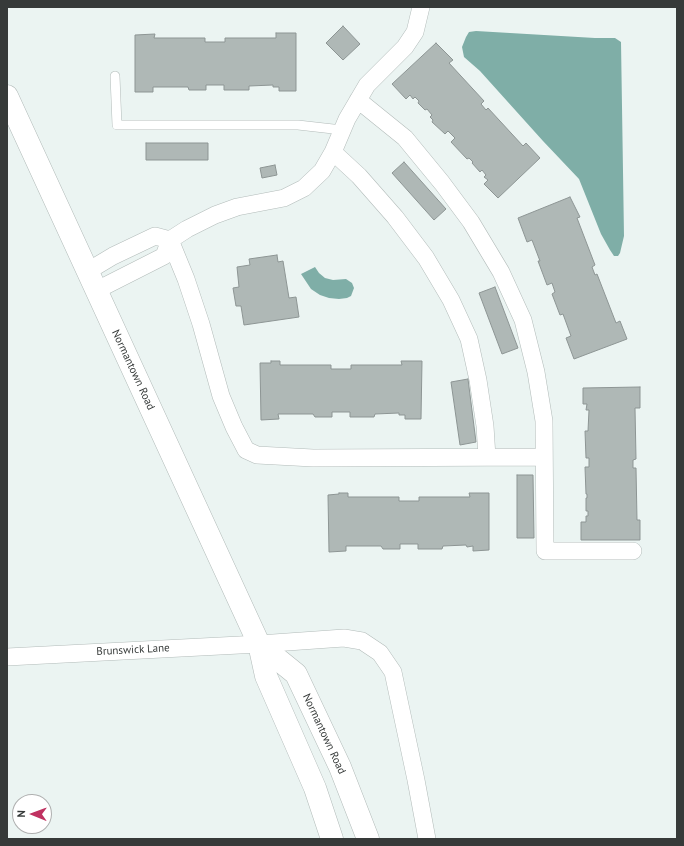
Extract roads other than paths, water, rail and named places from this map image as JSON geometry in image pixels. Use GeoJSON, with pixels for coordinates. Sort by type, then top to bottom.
{"type":"FeatureCollection","features":[{"type":"Feature","properties":{"kind":"street"},"geometry":{"type":"LineString","coordinates":[[93,281],[164,256],[170,240],[187,229],[215,215],[237,207],[284,198],[304,188],[322,171],[333,152],[342,130],[367,85],[405,47],[415,32],[421,7]]}},
{"type":"Feature","properties":{"kind":"street","name":"Normantown Road"},"geometry":{"type":"LineString","coordinates":[[7,96],[259,644],[266,676],[316,788],[332,839]]}},
{"type":"Feature","properties":{"kind":"street"},"geometry":{"type":"LineString","coordinates":[[358,100],[405,138],[442,183],[471,222],[501,272],[523,320],[536,372],[544,421],[545,551],[633,551]]}},
{"type":"Feature","properties":{"kind":"street"},"geometry":{"type":"LineString","coordinates":[[333,152],[360,176],[395,217],[426,258],[451,300],[469,339],[478,380],[485,426],[487,458]]}},
{"type":"Feature","properties":{"kind":"street"},"geometry":{"type":"LineString","coordinates":[[93,281],[113,256],[155,236],[170,240]]}},
{"type":"Feature","properties":{"kind":"street"},"geometry":{"type":"LineString","coordinates":[[170,240],[186,279],[201,324],[221,396],[234,427],[246,450],[257,455],[313,458],[544,457]]}},
{"type":"Feature","properties":{"kind":"street","name":"Brunswick Lane"},"geometry":{"type":"LineString","coordinates":[[7,657],[259,644],[344,638],[362,641],[380,652],[393,672],[427,839]]}},
{"type":"Feature","properties":{"kind":"street","name":"Normantown Road"},"geometry":{"type":"LineString","coordinates":[[259,644],[296,674],[340,767],[368,839]]}},
{"type":"Feature","properties":{"kind":"lane"},"geometry":{"type":"LineString","coordinates":[[116,76],[117,125],[298,125],[342,130]]}},
{"type":"Feature","properties":{"kind":"water"},"geometry":{"type":"Polygon","coordinates":[[[476,31],[615,38],[621,42],[624,236],[618,256],[614,256],[601,234],[579,179],[480,71],[464,57],[462,47],[466,37],[469,32],[476,31]]]}},
{"type":"Feature","properties":{"kind":"water"},"geometry":{"type":"Polygon","coordinates":[[[315,267],[325,278],[333,280],[346,279],[352,283],[354,288],[351,296],[339,299],[329,298],[320,295],[311,289],[301,274],[315,267]]]}}]}
